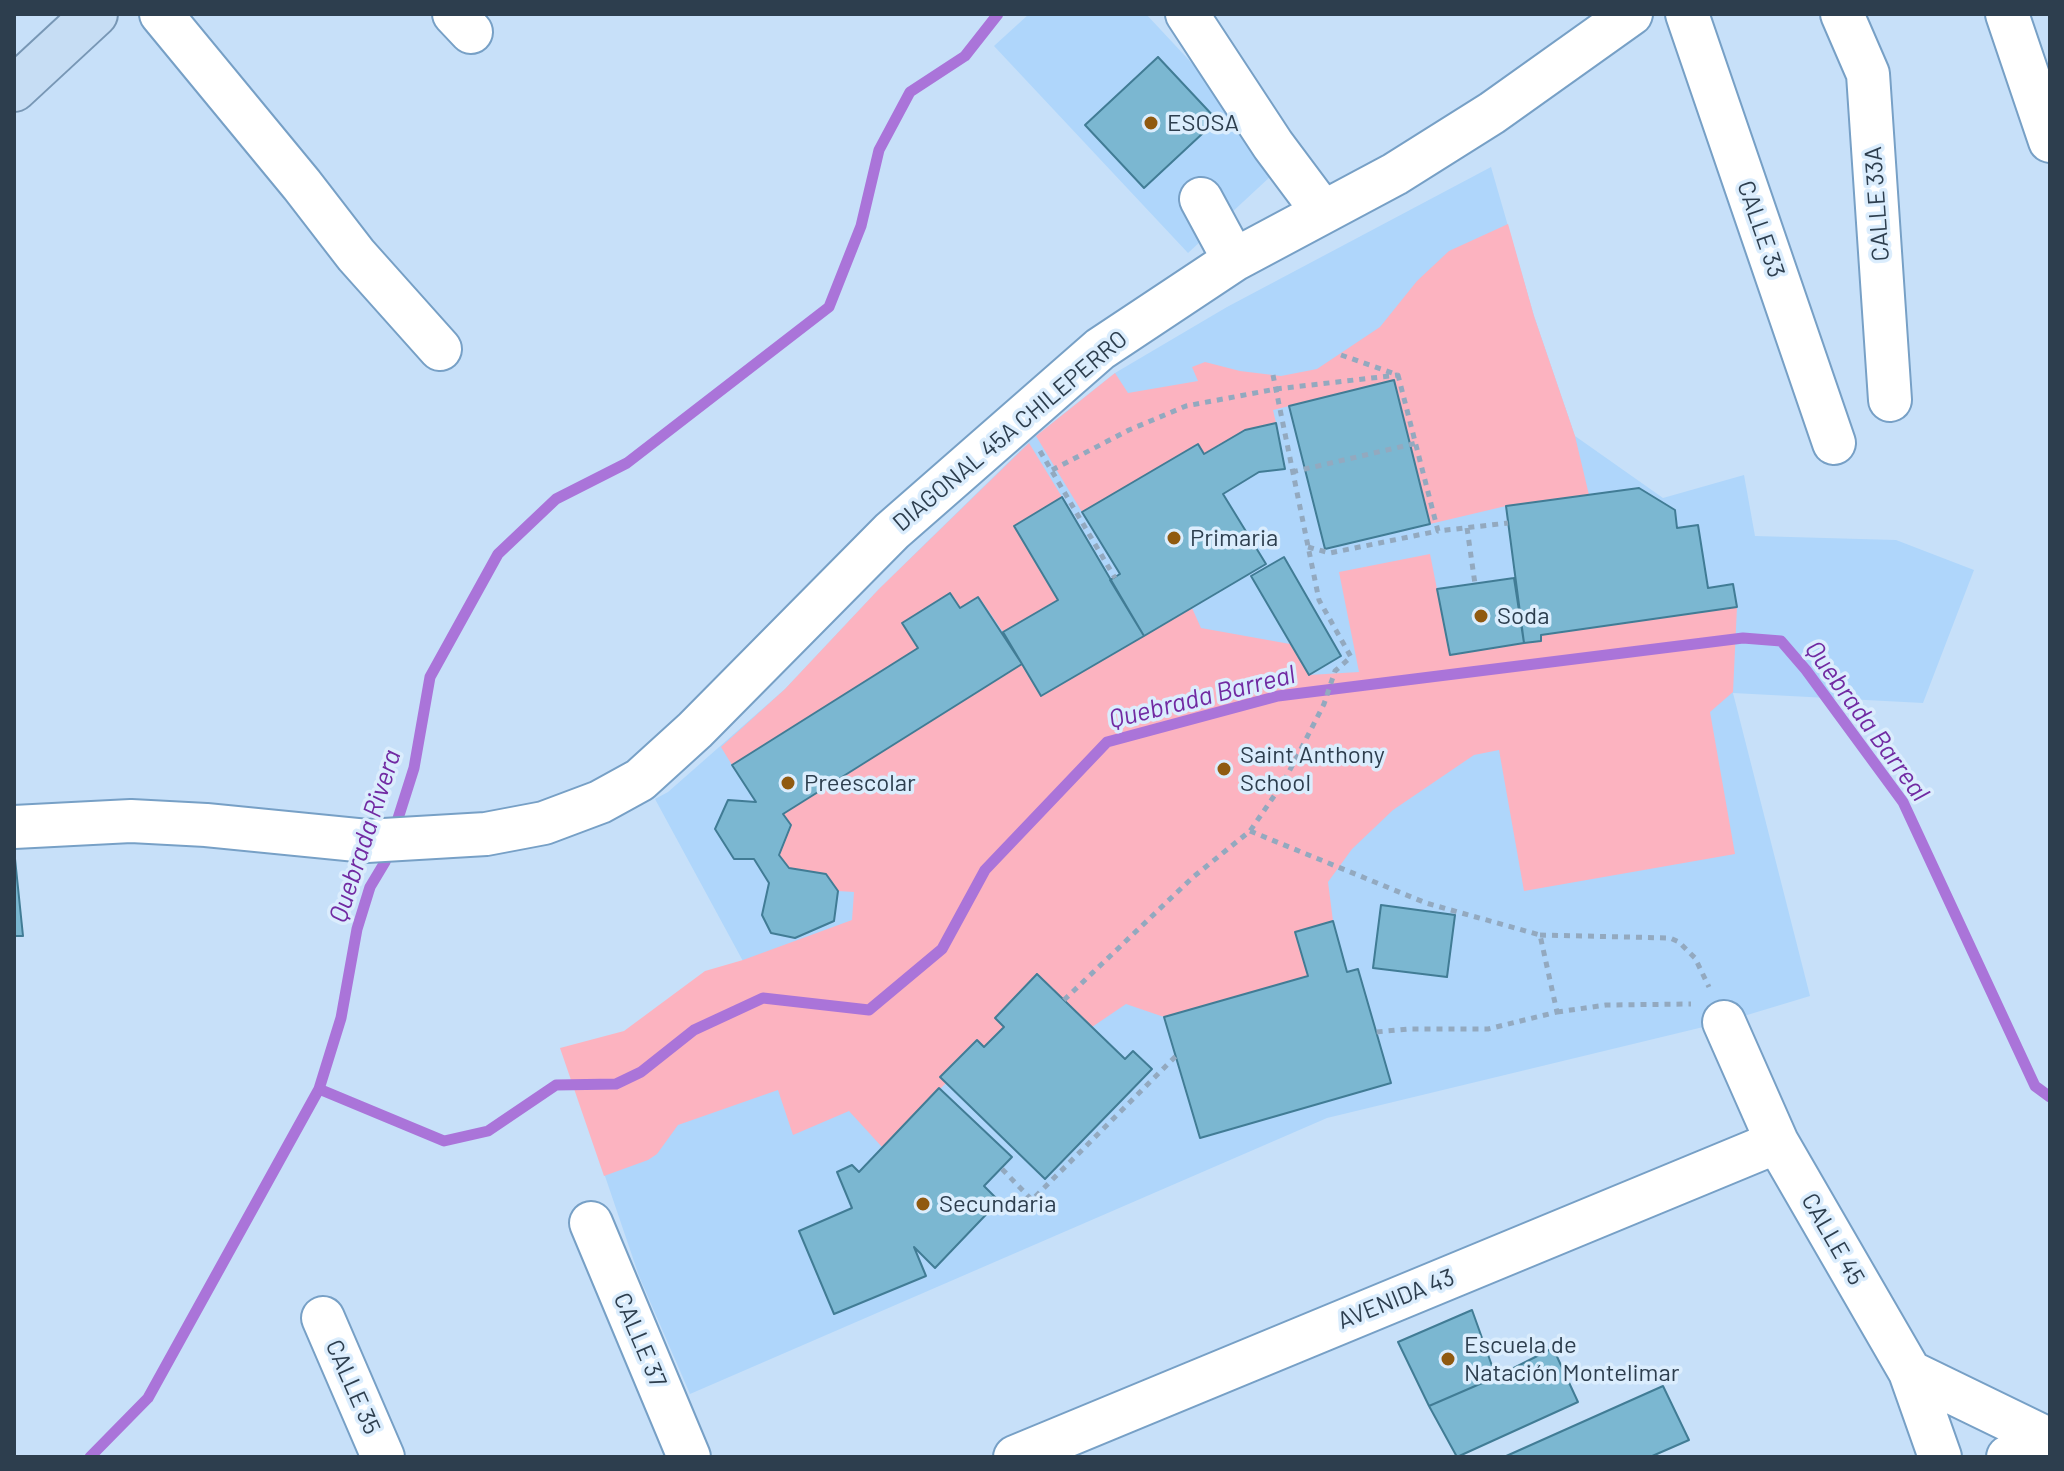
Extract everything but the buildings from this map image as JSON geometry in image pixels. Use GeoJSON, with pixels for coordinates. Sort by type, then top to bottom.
{"type":"FeatureCollection","features":[{"type":"Feature","properties":{"kind":"main road"},"geometry":{"type":"LineString","coordinates":[[14,89],[95,14]]}},
{"type":"Feature","properties":{"kind":"street"},"geometry":{"type":"LineString","coordinates":[[161,14],[356,255],[440,349]]}},
{"type":"Feature","properties":{"kind":"street"},"geometry":{"type":"LineString","coordinates":[[1187,14],[1273,145],[1323,212]]}},
{"type":"Feature","properties":{"kind":"street","name":"DIAGONAL 45A CHILEPERRO"},"geometry":{"type":"LineString","coordinates":[[14,827],[131,821],[367,841],[486,834],[544,823],[600,802],[640,780],[695,730],[892,531],[1100,349],[1234,260],[1395,174],[1492,113],[1631,14]]}},
{"type":"Feature","properties":{"kind":"street","name":"CALLE 33"},"geometry":{"type":"LineString","coordinates":[[1687,14],[1834,443]]}},
{"type":"Feature","properties":{"kind":"street","name":"CALLE 33A"},"geometry":{"type":"LineString","coordinates":[[1842,14],[1868,74],[1890,400]]}},
{"type":"Feature","properties":{"kind":"street"},"geometry":{"type":"LineString","coordinates":[[2007,14],[2050,141]]}},
{"type":"Feature","properties":{"kind":"street"},"geometry":{"type":"LineString","coordinates":[[1201,199],[1234,260]]}},
{"type":"Feature","properties":{"kind":"street","name":"CALLE 45"},"geometry":{"type":"LineString","coordinates":[[1721,1013],[1777,1142],[1910,1372],[1940,1457]]}},
{"type":"Feature","properties":{"kind":"street","name":"AVENIDA 43"},"geometry":{"type":"LineString","coordinates":[[1015,1457],[1777,1142]]}},
{"type":"Feature","properties":{"kind":"street","name":"CALLE 37"},"geometry":{"type":"LineString","coordinates":[[591,1223],[689,1457]]}},
{"type":"Feature","properties":{"kind":"street","name":"CALLE 35"},"geometry":{"type":"LineString","coordinates":[[323,1318],[383,1457]]}},
{"type":"Feature","properties":{"kind":"street"},"geometry":{"type":"LineString","coordinates":[[1910,1372],[2049,1440]]}},
{"type":"Feature","properties":{"kind":"street"},"geometry":{"type":"LineString","coordinates":[[2008,1457],[2049,1440]]}},
{"type":"Feature","properties":{"kind":"path"},"geometry":{"type":"LineString","coordinates":[[1341,355],[1398,375]]}},
{"type":"Feature","properties":{"kind":"path"},"geometry":{"type":"LineString","coordinates":[[1064,1000],[1192,878],[1250,831],[1283,783],[1324,704],[1335,671],[1351,657],[1319,600],[1273,375]]}},
{"type":"Feature","properties":{"kind":"path"},"geometry":{"type":"LineString","coordinates":[[1052,470],[1129,430],[1186,406],[1276,389],[1398,375]]}},
{"type":"Feature","properties":{"kind":"path"},"geometry":{"type":"LineString","coordinates":[[1398,375],[1438,531]]}},
{"type":"Feature","properties":{"kind":"path"},"geometry":{"type":"LineString","coordinates":[[1021,418],[1115,578]]}},
{"type":"Feature","properties":{"kind":"path"},"geometry":{"type":"LineString","coordinates":[[1292,472],[1417,443]]}},
{"type":"Feature","properties":{"kind":"path"},"geometry":{"type":"LineString","coordinates":[[1308,547],[1330,553],[1438,531],[1508,523]]}},
{"type":"Feature","properties":{"kind":"path"},"geometry":{"type":"LineString","coordinates":[[1467,528],[1475,584]]}},
{"type":"Feature","properties":{"kind":"path"},"geometry":{"type":"LineString","coordinates":[[1250,831],[1426,903],[1540,935],[1670,938],[1679,942],[1695,958],[1721,1013],[1606,1005],[1557,1012],[1488,1029],[1376,1032]]}},
{"type":"Feature","properties":{"kind":"path"},"geometry":{"type":"LineString","coordinates":[[1540,935],[1557,1012]]}},
{"type":"Feature","properties":{"kind":"path"},"geometry":{"type":"LineString","coordinates":[[1002,1169],[1032,1200],[1176,1056]]}},
{"type":"Feature","properties":{"kind":"shaded area"},"geometry":{"type":"Polygon","coordinates":[[[1029,14],[1146,14],[1285,163],[1188,253],[994,46],[1029,14]]]}},
{"type":"Feature","properties":{"kind":"shaded area","name":"Saint Anthony School"},"geometry":{"type":"Polygon","coordinates":[[[1491,167],[1534,316],[1575,436],[1663,498],[1744,475],[1755,536],[1896,540],[1974,570],[1923,703],[1733,693],[1810,996],[1724,1022],[1327,1118],[690,1394],[639,1276],[574,1085],[763,998],[655,799],[668,792],[785,689],[879,589],[1033,438],[1115,373],[1227,307],[1491,167]]]}},
{"type":"Feature","properties":{"kind":"shaded area"},"geometry":{"type":"Polygon","coordinates":[[[1508,224],[1534,316],[1575,436],[1589,495],[1506,506],[1430,524],[1394,380],[1273,410],[1276,423],[1245,430],[1204,454],[1198,445],[1082,512],[1036,436],[1115,373],[1128,393],[1198,381],[1192,367],[1205,362],[1240,371],[1281,376],[1317,369],[1380,327],[1417,281],[1449,251],[1508,224]]]}},
{"type":"Feature","properties":{"kind":"shaded area"},"geometry":{"type":"Polygon","coordinates":[[[1029,443],[1062,497],[1014,526],[1058,600],[1003,632],[979,597],[960,608],[918,648],[732,765],[721,747],[785,689],[879,589],[1029,443]]]}},
{"type":"Feature","properties":{"kind":"shaded area"},"geometry":{"type":"Polygon","coordinates":[[[1430,554],[1450,654],[1541,641],[1541,635],[1737,607],[1733,692],[1710,712],[1735,854],[1524,891],[1499,750],[1474,755],[1393,810],[1352,849],[1328,882],[1333,921],[1308,976],[1164,1017],[1126,1004],[1092,1027],[1037,975],[995,1018],[1004,1027],[984,1047],[976,1040],[940,1077],[946,1083],[882,1147],[849,1111],[793,1135],[778,1090],[678,1125],[657,1154],[604,1176],[560,1048],[624,1031],[705,971],[852,920],[854,892],[838,891],[826,874],[789,868],[779,855],[791,825],[783,814],[1022,664],[1042,696],[1192,608],[1201,628],[1290,644],[1309,675],[1359,672],[1339,572],[1430,554]]]}},
{"type":"Feature","properties":{"kind":"waterway","name":"Quebrada Rivera"},"geometry":{"type":"LineString","coordinates":[[394,831],[414,768],[430,677],[498,554],[556,499],[627,463],[829,307],[861,226],[879,150],[910,92],[965,56],[998,14]]}},
{"type":"Feature","properties":{"kind":"waterway","name":"Quebrada Barreal"},"geometry":{"type":"LineString","coordinates":[[319,1089],[444,1141],[488,1131],[556,1085],[616,1084],[641,1072],[694,1030],[763,998],[869,1010],[942,949],[985,870],[1107,742],[1278,696],[1743,638],[1781,641],[1806,670],[1903,802],[2035,1086],[2050,1097]]}},
{"type":"Feature","properties":{"kind":"waterway","name":"Quebrada Rivera"},"geometry":{"type":"LineString","coordinates":[[90,1457],[148,1398],[319,1089],[341,1018],[357,929],[370,887],[385,862],[389,848]]}},
{"type":"Feature","properties":{"kind":"place","name":"ESOSA"},"geometry":{"type":"Point","coordinates":[1151,123]}},
{"type":"Feature","properties":{"kind":"place","name":"Primaria"},"geometry":{"type":"Point","coordinates":[1174,538]}},
{"type":"Feature","properties":{"kind":"place","name":"Soda"},"geometry":{"type":"Point","coordinates":[1481,616]}},
{"type":"Feature","properties":{"kind":"place","name":"Saint Anthony School"},"geometry":{"type":"Point","coordinates":[1224,769]}},
{"type":"Feature","properties":{"kind":"place","name":"Preescolar"},"geometry":{"type":"Point","coordinates":[788,783]}},
{"type":"Feature","properties":{"kind":"place","name":"Secundaria"},"geometry":{"type":"Point","coordinates":[923,1204]}},
{"type":"Feature","properties":{"kind":"place","name":"Escuela de Natación Montelimar"},"geometry":{"type":"Point","coordinates":[1448,1359]}}]}
